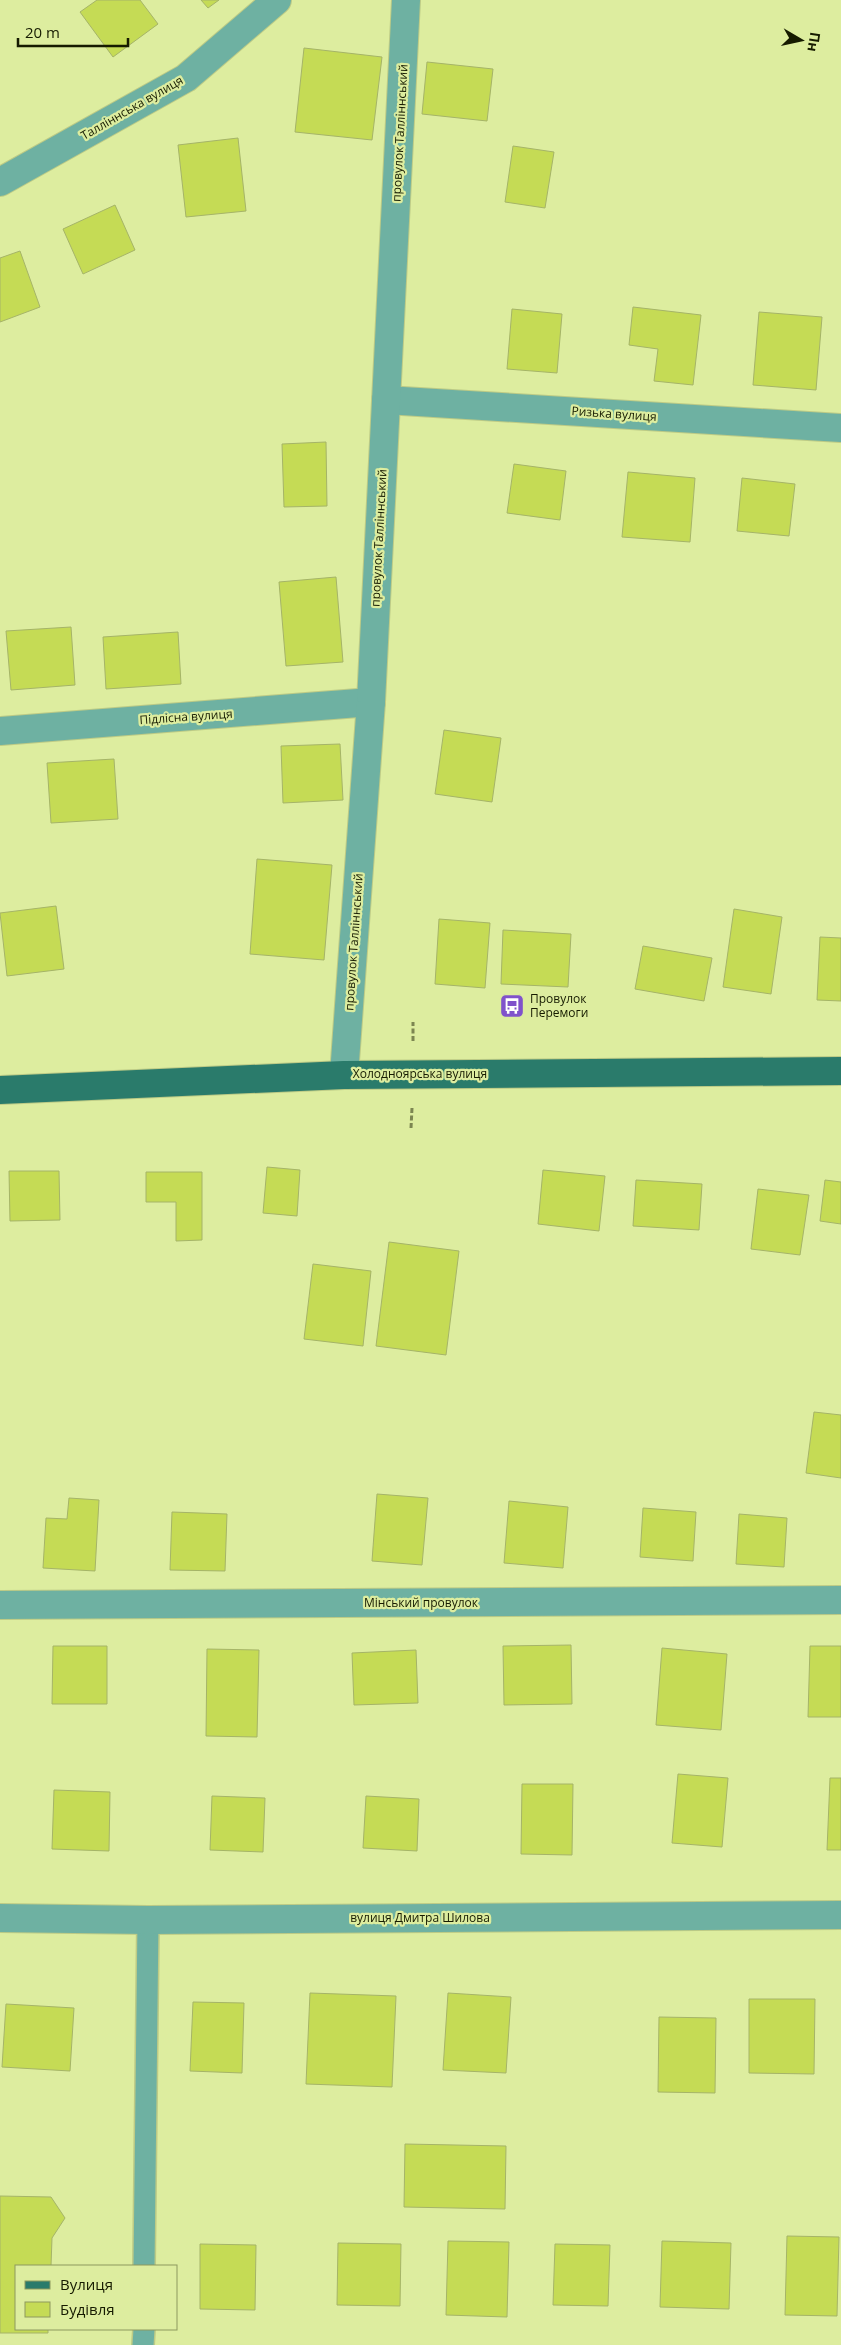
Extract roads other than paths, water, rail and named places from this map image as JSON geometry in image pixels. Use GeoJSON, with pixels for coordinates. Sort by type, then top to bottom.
{"type":"FeatureCollection","features":[{"type":"Feature","properties":{"kind":"main road","name":"Холодноярська вулиця"},"geometry":{"type":"LineString","coordinates":[[0,1090],[344,1074],[841,1071]]}},
{"type":"Feature","properties":{"kind":"street","name":"Талліннська вулиця"},"geometry":{"type":"LineString","coordinates":[[0,182],[186,78],[276,0]]}},
{"type":"Feature","properties":{"kind":"street","name":"провулок Талліннський"},"geometry":{"type":"LineString","coordinates":[[344,1074],[371,702],[406,0]]}},
{"type":"Feature","properties":{"kind":"street","name":"Ризька вулиця"},"geometry":{"type":"LineString","coordinates":[[386,400],[841,428]]}},
{"type":"Feature","properties":{"kind":"street","name":"Підлісна вулиця"},"geometry":{"type":"LineString","coordinates":[[0,731],[371,702]]}},
{"type":"Feature","properties":{"kind":"street","name":"Мінський провулок"},"geometry":{"type":"LineString","coordinates":[[0,1605],[841,1600]]}},
{"type":"Feature","properties":{"kind":"street","name":"вулиця Дмитра Шилова"},"geometry":{"type":"LineString","coordinates":[[0,1918],[148,1920],[841,1915]]}},
{"type":"Feature","properties":{"kind":"lane"},"geometry":{"type":"LineString","coordinates":[[144,2265],[148,1920]]}},
{"type":"Feature","properties":{"kind":"lane"},"geometry":{"type":"LineString","coordinates":[[144,2330],[144,2345]]}},
{"type":"Feature","properties":{"kind":"place","name":"Провулок Перемоги"},"geometry":{"type":"Point","coordinates":[512,1006]}}]}
